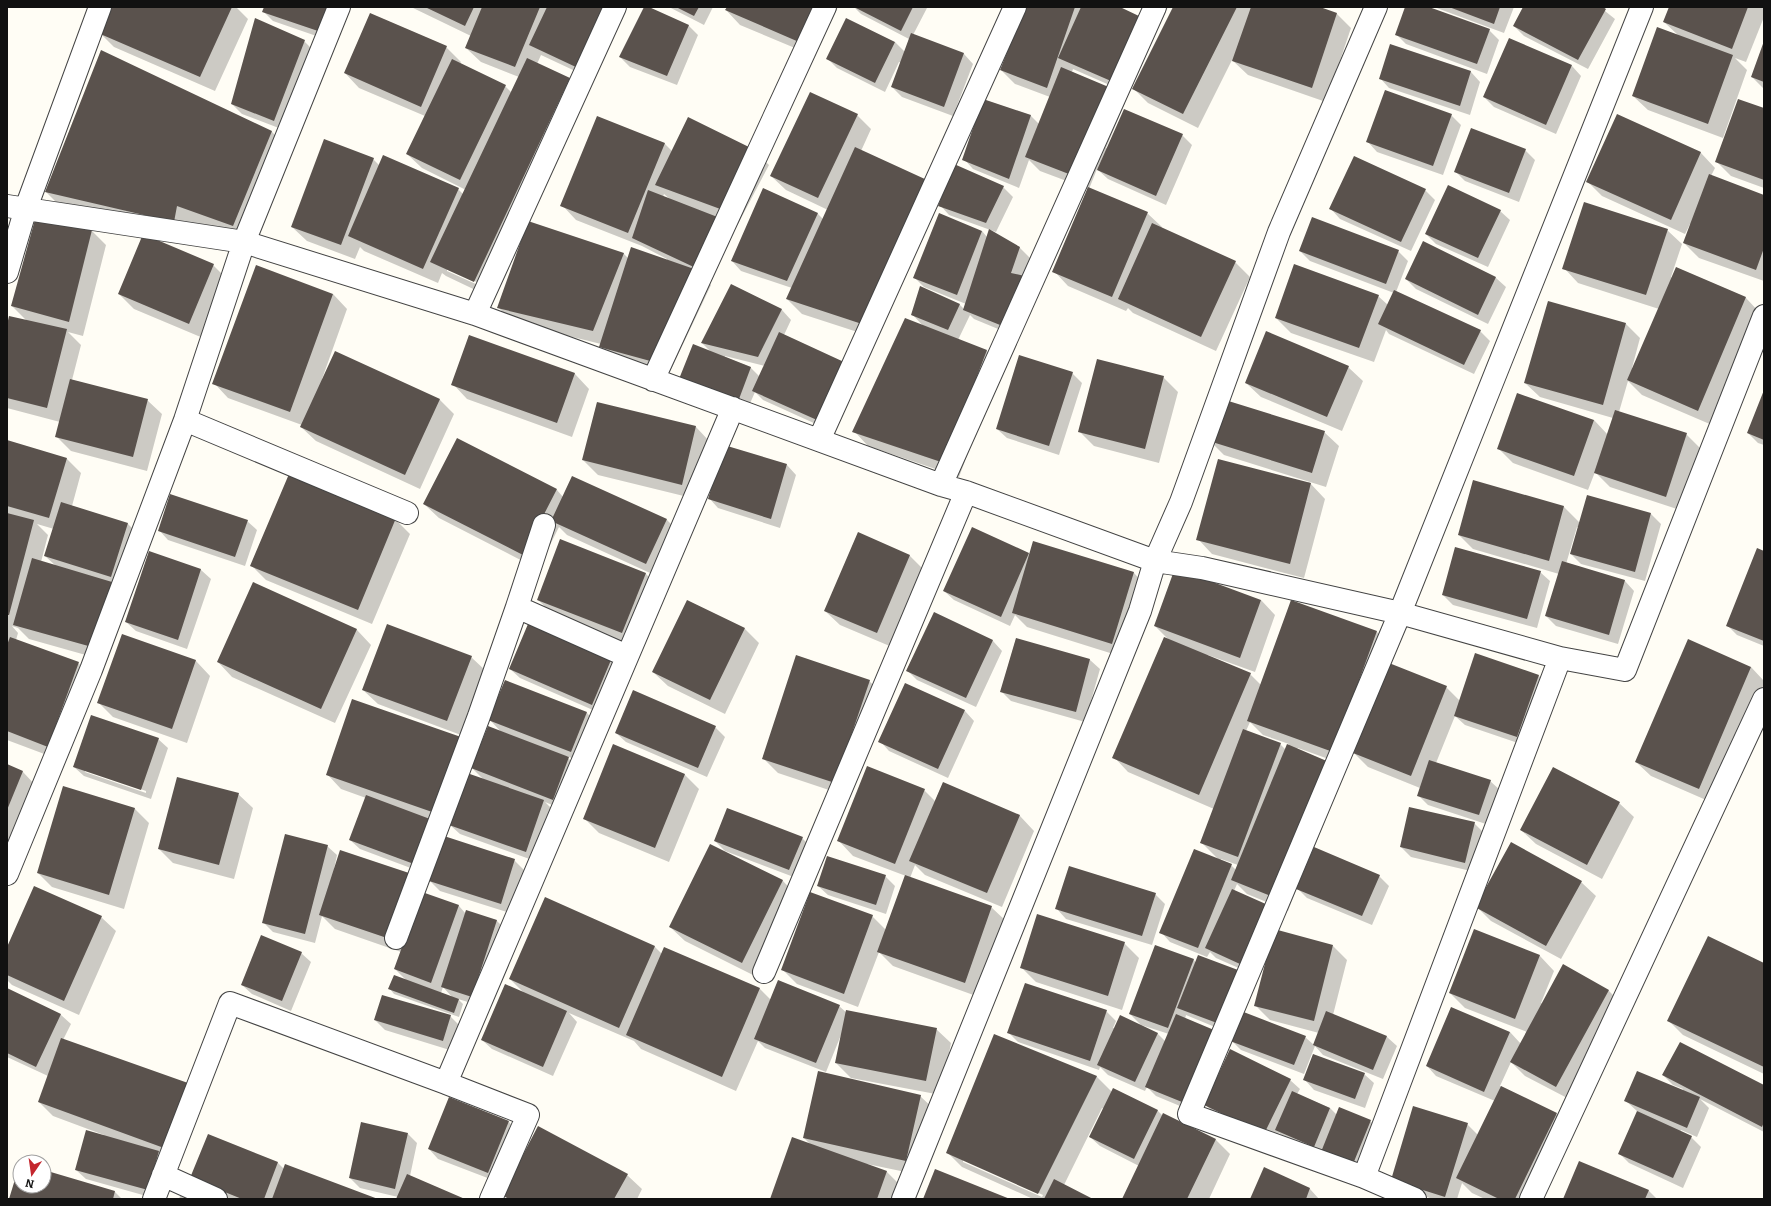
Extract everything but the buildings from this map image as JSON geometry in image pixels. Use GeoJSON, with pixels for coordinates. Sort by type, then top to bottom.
{"type":"FeatureCollection","features":[{"type":"Feature","properties":{"kind":"street"},"geometry":{"type":"LineString","coordinates":[[7,272],[16,207],[100,7]]}},
{"type":"Feature","properties":{"kind":"street"},"geometry":{"type":"LineString","coordinates":[[7,874],[91,670],[185,420],[244,242],[339,7]]}},
{"type":"Feature","properties":{"kind":"street"},"geometry":{"type":"LineString","coordinates":[[475,314],[615,7]]}},
{"type":"Feature","properties":{"kind":"street"},"geometry":{"type":"LineString","coordinates":[[653,380],[825,7]]}},
{"type":"Feature","properties":{"kind":"street"},"geometry":{"type":"LineString","coordinates":[[820,440],[1015,7]]}},
{"type":"Feature","properties":{"kind":"street"},"geometry":{"type":"LineString","coordinates":[[941,485],[1155,7]]}},
{"type":"Feature","properties":{"kind":"street"},"geometry":{"type":"LineString","coordinates":[[903,1199],[1140,611],[1155,561],[1181,502],[1279,232],[1376,7]]}},
{"type":"Feature","properties":{"kind":"street"},"geometry":{"type":"LineString","coordinates":[[1415,1199],[1364,1177],[1189,1114],[1400,614],[1642,7]]}},
{"type":"Feature","properties":{"kind":"street"},"geometry":{"type":"LineString","coordinates":[[16,207],[244,242],[475,314],[941,485],[966,492],[1155,561],[1202,568],[1400,614],[1560,658],[1625,670],[1764,316]]}},
{"type":"Feature","properties":{"kind":"street"},"geometry":{"type":"LineString","coordinates":[[446,1083],[626,656],[733,408]]}},
{"type":"Feature","properties":{"kind":"street"},"geometry":{"type":"LineString","coordinates":[[185,420],[407,513]]}},
{"type":"Feature","properties":{"kind":"street"},"geometry":{"type":"LineString","coordinates":[[764,972],[966,492]]}},
{"type":"Feature","properties":{"kind":"street"},"geometry":{"type":"LineString","coordinates":[[396,938],[476,723],[544,525]]}},
{"type":"Feature","properties":{"kind":"street"},"geometry":{"type":"LineString","coordinates":[[517,606],[626,656]]}},
{"type":"Feature","properties":{"kind":"street"},"geometry":{"type":"LineString","coordinates":[[1364,1177],[1560,658]]}},
{"type":"Feature","properties":{"kind":"street"},"geometry":{"type":"LineString","coordinates":[[1531,1199],[1764,699]]}},
{"type":"Feature","properties":{"kind":"street"},"geometry":{"type":"LineString","coordinates":[[154,1199],[230,1003],[528,1115],[491,1199]]}},
{"type":"Feature","properties":{"kind":"street"},"geometry":{"type":"LineString","coordinates":[[164,1175],[216,1199]]}}]}
